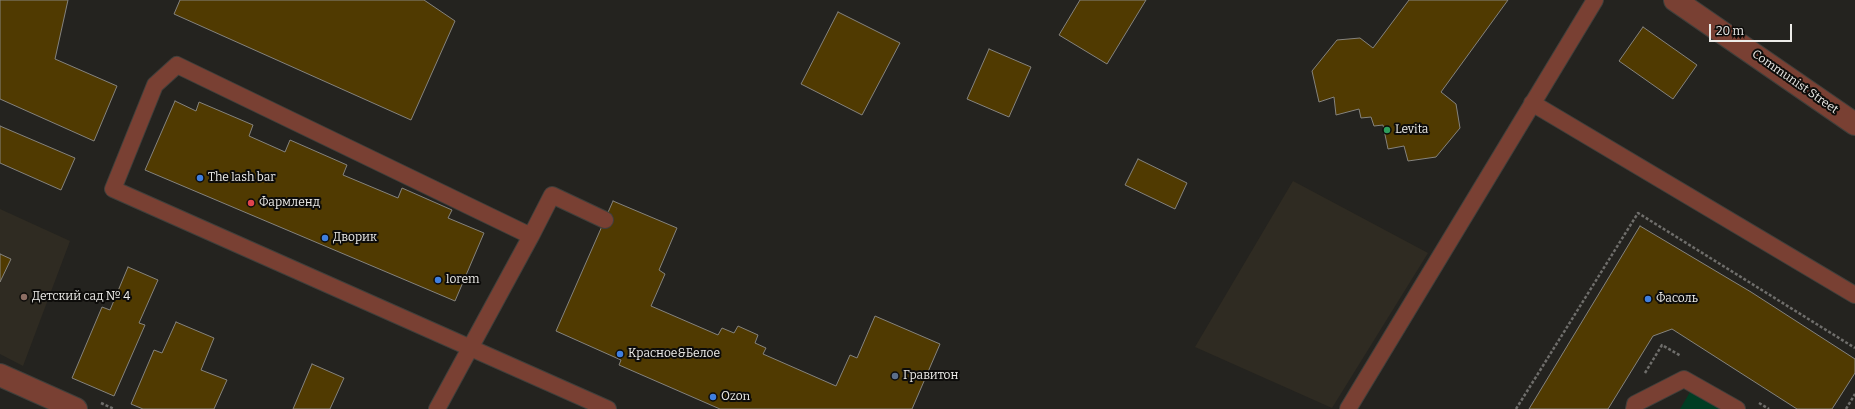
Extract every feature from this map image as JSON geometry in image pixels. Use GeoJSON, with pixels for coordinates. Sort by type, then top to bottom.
{"type":"FeatureCollection","features":[{"type":"Feature","properties":{"kind":"street","name":"Communist Street"},"geometry":{"type":"LineString","coordinates":[[1675,0],[1855,124]]}},
{"type":"Feature","properties":{"kind":"street"},"geometry":{"type":"LineString","coordinates":[[0,375],[76,409]]}},
{"type":"Feature","properties":{"kind":"street"},"geometry":{"type":"LineString","coordinates":[[0,389],[43,409]]}},
{"type":"Feature","properties":{"kind":"lane"},"geometry":{"type":"LineString","coordinates":[[1348,409],[1595,0]]}},
{"type":"Feature","properties":{"kind":"lane"},"geometry":{"type":"LineString","coordinates":[[531,236],[177,65],[155,85],[113,189],[608,409]]}},
{"type":"Feature","properties":{"kind":"lane"},"geometry":{"type":"LineString","coordinates":[[1532,103],[1855,295]]}},
{"type":"Feature","properties":{"kind":"lane"},"geometry":{"type":"LineString","coordinates":[[437,409],[552,195],[605,220]]}},
{"type":"Feature","properties":{"kind":"lane"},"geometry":{"type":"LineString","coordinates":[[1634,409],[1635,404],[1684,379],[1737,409]]}},
{"type":"Feature","properties":{"kind":"path"},"geometry":{"type":"LineString","coordinates":[[1516,409],[1638,213],[1855,348]]}},
{"type":"Feature","properties":{"kind":"path"},"geometry":{"type":"LineString","coordinates":[[1846,409],[1855,394]]}},
{"type":"Feature","properties":{"kind":"shaded area"},"geometry":{"type":"Polygon","coordinates":[[[1293,181],[1428,253],[1332,408],[1195,347],[1293,181]]]}},
{"type":"Feature","properties":{"kind":"shaded area","name":"Детский сад № 4"},"geometry":{"type":"Polygon","coordinates":[[[0,209],[70,241],[23,366],[0,354],[0,209]]]}},
{"type":"Feature","properties":{"kind":"green space"},"geometry":{"type":"Polygon","coordinates":[[[1690,392],[1719,409],[1680,409],[1690,392]]]}},
{"type":"Feature","properties":{"kind":"building"},"geometry":{"type":"Polygon","coordinates":[[[0,0],[68,0],[55,59],[117,86],[94,141],[0,99],[0,0]]]}},
{"type":"Feature","properties":{"kind":"building"},"geometry":{"type":"Polygon","coordinates":[[[180,0],[424,0],[455,21],[411,120],[174,14],[180,0]]]}},
{"type":"Feature","properties":{"kind":"building"},"geometry":{"type":"Polygon","coordinates":[[[1080,0],[1146,0],[1107,64],[1059,35],[1080,0]]]}},
{"type":"Feature","properties":{"kind":"building"},"geometry":{"type":"Polygon","coordinates":[[[1409,0],[1508,0],[1441,92],[1456,104],[1460,128],[1436,157],[1408,161],[1404,146],[1388,149],[1383,125],[1374,126],[1371,117],[1361,118],[1359,109],[1336,115],[1334,97],[1319,102],[1312,71],[1337,40],[1360,38],[1373,48],[1409,0]]]}},
{"type":"Feature","properties":{"kind":"building"},"geometry":{"type":"Polygon","coordinates":[[[838,12],[900,43],[862,115],[801,84],[838,12]]]}},
{"type":"Feature","properties":{"kind":"building"},"geometry":{"type":"Polygon","coordinates":[[[1643,27],[1697,65],[1673,99],[1619,61],[1643,27]]]}},
{"type":"Feature","properties":{"kind":"building"},"geometry":{"type":"Polygon","coordinates":[[[989,49],[1031,67],[1009,117],[967,99],[989,49]]]}},
{"type":"Feature","properties":{"kind":"building"},"geometry":{"type":"Polygon","coordinates":[[[175,101],[196,111],[199,102],[253,125],[249,136],[285,152],[290,140],[347,165],[343,175],[398,198],[402,188],[452,210],[448,218],[484,233],[455,301],[145,170],[175,101]]]}},
{"type":"Feature","properties":{"kind":"building"},"geometry":{"type":"Polygon","coordinates":[[[0,126],[75,158],[61,190],[0,163],[0,126]]]}},
{"type":"Feature","properties":{"kind":"building"},"geometry":{"type":"Polygon","coordinates":[[[1138,159],[1187,183],[1175,209],[1125,185],[1138,159]]]}},
{"type":"Feature","properties":{"kind":"building"},"geometry":{"type":"Polygon","coordinates":[[[613,201],[677,228],[659,270],[665,274],[651,306],[718,335],[722,328],[734,333],[738,326],[758,335],[755,343],[766,348],[763,354],[836,386],[850,355],[857,358],[875,316],[940,344],[912,409],[720,409],[619,365],[621,360],[556,331],[613,201]]]}},
{"type":"Feature","properties":{"kind":"building"},"geometry":{"type":"Polygon","coordinates":[[[1640,226],[1751,292],[1855,359],[1855,373],[1832,409],[1797,409],[1672,329],[1653,336],[1608,409],[1529,409],[1640,226]]]}},
{"type":"Feature","properties":{"kind":"building"},"geometry":{"type":"Polygon","coordinates":[[[0,254],[11,259],[0,282],[0,254]]]}},
{"type":"Feature","properties":{"kind":"building"},"geometry":{"type":"Polygon","coordinates":[[[128,267],[158,280],[139,323],[145,325],[114,396],[72,378],[102,307],[110,310],[128,267]]]}},
{"type":"Feature","properties":{"kind":"building"},"geometry":{"type":"Polygon","coordinates":[[[176,322],[214,338],[201,370],[227,380],[214,409],[143,409],[131,404],[154,350],[162,353],[176,322]]]}},
{"type":"Feature","properties":{"kind":"building"},"geometry":{"type":"Polygon","coordinates":[[[312,364],[344,378],[330,409],[293,409],[312,364]]]}},
{"type":"Feature","properties":{"kind":"place","name":"Levita"},"geometry":{"type":"Point","coordinates":[1387,130]}},
{"type":"Feature","properties":{"kind":"place","name":"The lash bar"},"geometry":{"type":"Point","coordinates":[200,178]}},
{"type":"Feature","properties":{"kind":"place","name":"Фармленд"},"geometry":{"type":"Point","coordinates":[251,203]}},
{"type":"Feature","properties":{"kind":"place","name":"Дворик"},"geometry":{"type":"Point","coordinates":[325,238]}},
{"type":"Feature","properties":{"kind":"place","name":"lorem"},"geometry":{"type":"Point","coordinates":[438,280]}},
{"type":"Feature","properties":{"kind":"place","name":"Детский сад № 4"},"geometry":{"type":"Point","coordinates":[24,297]}},
{"type":"Feature","properties":{"kind":"place","name":"Фасоль"},"geometry":{"type":"Point","coordinates":[1648,299]}},
{"type":"Feature","properties":{"kind":"place","name":"Красное&Белое"},"geometry":{"type":"Point","coordinates":[620,354]}},
{"type":"Feature","properties":{"kind":"place","name":"Гравитон"},"geometry":{"type":"Point","coordinates":[895,376]}},
{"type":"Feature","properties":{"kind":"place","name":"Ozon"},"geometry":{"type":"Point","coordinates":[713,397]}}]}
